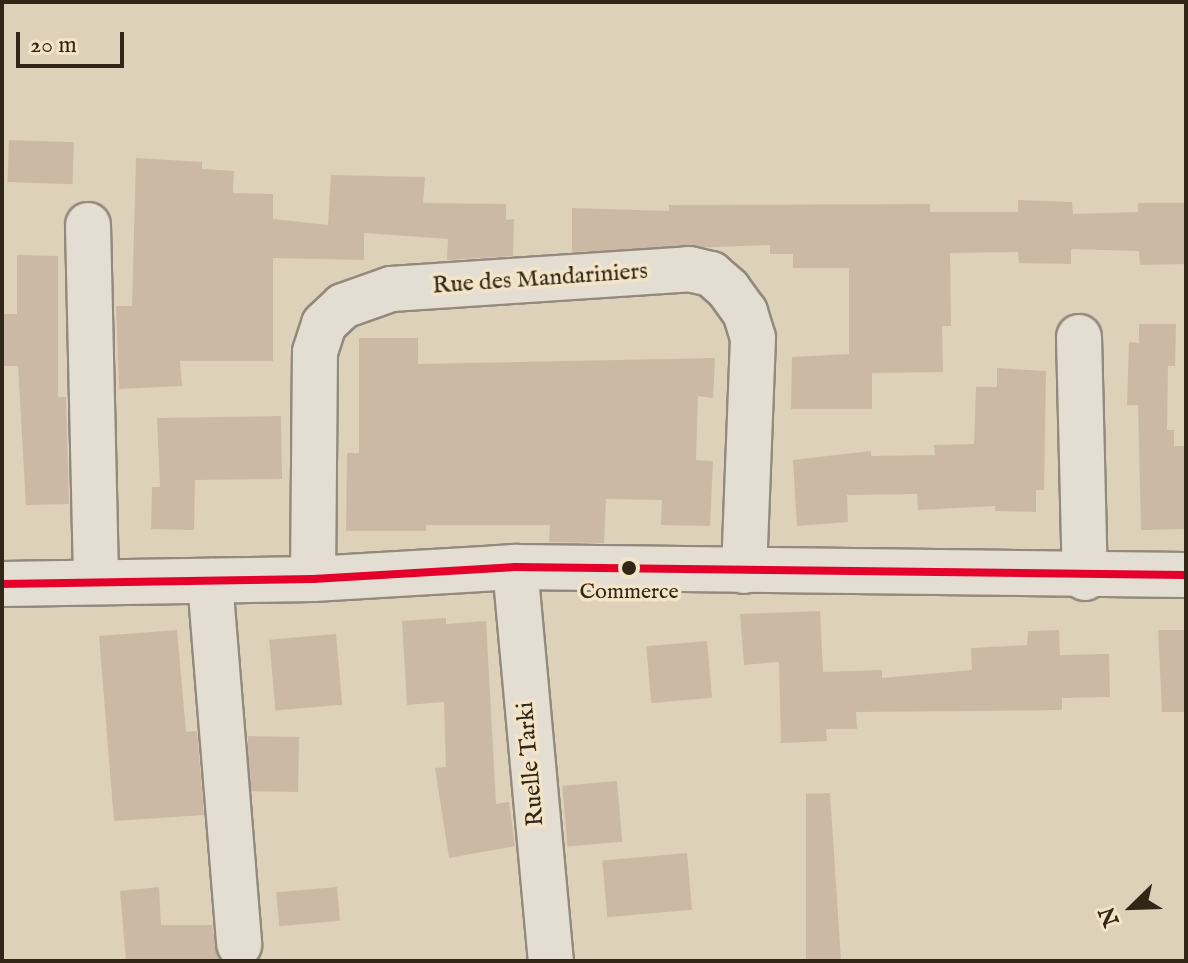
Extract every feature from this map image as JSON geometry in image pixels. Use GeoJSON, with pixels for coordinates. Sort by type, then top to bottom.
{"type":"FeatureCollection","features":[{"type":"Feature","properties":{"kind":"street"},"geometry":{"type":"LineString","coordinates":[[88,225],[96,582]]}},
{"type":"Feature","properties":{"kind":"street","name":"Rue des Mandariniers"},"geometry":{"type":"LineString","coordinates":[[313,579],[315,352],[324,324],[343,306],[391,289],[689,269],[711,274],[728,289],[745,312],[753,338],[744,571]]}},
{"type":"Feature","properties":{"kind":"street"},"geometry":{"type":"LineString","coordinates":[[1079,337],[1085,578]]}},
{"type":"Feature","properties":{"kind":"street"},"geometry":{"type":"LineString","coordinates":[[2,584],[313,579],[515,567],[1085,578],[1186,575]]}},
{"type":"Feature","properties":{"kind":"street","name":"Ruelle Tarki"},"geometry":{"type":"LineString","coordinates":[[515,567],[551,961]]}},
{"type":"Feature","properties":{"kind":"street"},"geometry":{"type":"LineString","coordinates":[[210,581],[239,945]]}},
{"type":"Feature","properties":{"kind":"building"},"geometry":{"type":"Polygon","coordinates":[[[9,140],[74,142],[72,184],[8,182],[9,140]]]}},
{"type":"Feature","properties":{"kind":"building"},"geometry":{"type":"Polygon","coordinates":[[[136,158],[202,162],[202,169],[234,171],[233,193],[273,194],[273,219],[328,225],[331,175],[425,177],[423,203],[506,204],[506,220],[514,219],[513,256],[447,260],[448,239],[364,233],[364,260],[273,258],[273,361],[180,361],[182,386],[119,389],[116,306],[132,306],[136,158]]]}},
{"type":"Feature","properties":{"kind":"building"},"geometry":{"type":"Polygon","coordinates":[[[1018,200],[1072,202],[1073,214],[1138,212],[1138,203],[1186,203],[1186,264],[1140,265],[1139,251],[1071,249],[1071,264],[1019,263],[1018,252],[950,253],[951,326],[942,326],[943,372],[872,373],[872,409],[791,409],[792,357],[849,354],[849,268],[793,268],[793,254],[770,254],[770,245],[572,252],[572,208],[669,211],[669,205],[930,204],[930,212],[1018,212],[1018,200]]]}},
{"type":"Feature","properties":{"kind":"building"},"geometry":{"type":"Polygon","coordinates":[[[17,255],[58,256],[58,397],[66,397],[69,504],[26,505],[18,366],[2,366],[2,314],[17,314],[17,255]]]}},
{"type":"Feature","properties":{"kind":"building"},"geometry":{"type":"Polygon","coordinates":[[[1139,324],[1176,324],[1175,366],[1168,366],[1167,430],[1174,430],[1174,446],[1186,446],[1186,529],[1141,530],[1138,405],[1127,405],[1129,342],[1139,343],[1139,324]]]}},
{"type":"Feature","properties":{"kind":"building"},"geometry":{"type":"Polygon","coordinates":[[[359,338],[418,338],[418,364],[715,358],[713,398],[698,396],[696,460],[713,461],[710,526],[661,525],[662,500],[606,499],[604,543],[549,542],[550,525],[426,525],[426,531],[346,531],[347,453],[359,453],[359,338]]]}},
{"type":"Feature","properties":{"kind":"building"},"geometry":{"type":"Polygon","coordinates":[[[997,368],[1046,371],[1044,490],[1036,490],[1036,512],[995,511],[995,506],[918,510],[917,494],[847,495],[848,522],[797,526],[793,460],[871,451],[871,456],[935,455],[934,445],[974,444],[976,387],[997,387],[997,368]]]}},
{"type":"Feature","properties":{"kind":"building"},"geometry":{"type":"Polygon","coordinates":[[[281,416],[282,479],[195,480],[194,530],[151,529],[152,487],[160,487],[157,418],[281,416]]]}},
{"type":"Feature","properties":{"kind":"building"},"geometry":{"type":"Polygon","coordinates":[[[820,611],[823,672],[882,670],[882,678],[972,670],[971,648],[1027,645],[1028,631],[1059,630],[1060,655],[1109,654],[1110,697],[1062,698],[1062,710],[856,712],[857,729],[826,729],[827,741],[781,743],[779,662],[744,665],[740,614],[820,611]]]}},
{"type":"Feature","properties":{"kind":"building"},"geometry":{"type":"Polygon","coordinates":[[[446,618],[446,624],[486,621],[496,804],[509,802],[515,846],[449,858],[435,768],[446,767],[444,702],[407,705],[402,621],[446,618]]]}},
{"type":"Feature","properties":{"kind":"building"},"geometry":{"type":"Polygon","coordinates":[[[177,630],[186,732],[197,731],[204,815],[114,821],[99,636],[177,630]]]}},
{"type":"Feature","properties":{"kind":"building"},"geometry":{"type":"Polygon","coordinates":[[[1158,630],[1186,630],[1186,712],[1162,712],[1158,630]]]}},
{"type":"Feature","properties":{"kind":"building"},"geometry":{"type":"Polygon","coordinates":[[[336,634],[342,705],[275,711],[269,640],[336,634]]]}},
{"type":"Feature","properties":{"kind":"building"},"geometry":{"type":"Polygon","coordinates":[[[707,641],[712,698],[651,703],[646,646],[707,641]]]}},
{"type":"Feature","properties":{"kind":"building"},"geometry":{"type":"Polygon","coordinates":[[[248,736],[299,737],[298,792],[247,791],[248,736]]]}},
{"type":"Feature","properties":{"kind":"building"},"geometry":{"type":"Polygon","coordinates":[[[617,781],[622,842],[568,847],[562,786],[617,781]]]}},
{"type":"Feature","properties":{"kind":"building"},"geometry":{"type":"Polygon","coordinates":[[[830,793],[841,961],[806,961],[806,794],[830,793]]]}},
{"type":"Feature","properties":{"kind":"building"},"geometry":{"type":"Polygon","coordinates":[[[687,853],[692,910],[607,917],[602,860],[687,853]]]}},
{"type":"Feature","properties":{"kind":"building"},"geometry":{"type":"Polygon","coordinates":[[[159,887],[161,925],[212,925],[219,961],[126,961],[120,891],[159,887]]]}},
{"type":"Feature","properties":{"kind":"building"},"geometry":{"type":"Polygon","coordinates":[[[337,887],[340,921],[279,926],[276,892],[337,887]]]}},
{"type":"Feature","properties":{"kind":"transit line"},"geometry":{"type":"LineString","coordinates":[[2,584],[313,579],[515,567],[1186,575]]}},
{"type":"Feature","properties":{"kind":"place","name":"Commerce"},"geometry":{"type":"Point","coordinates":[629,568]}}]}
